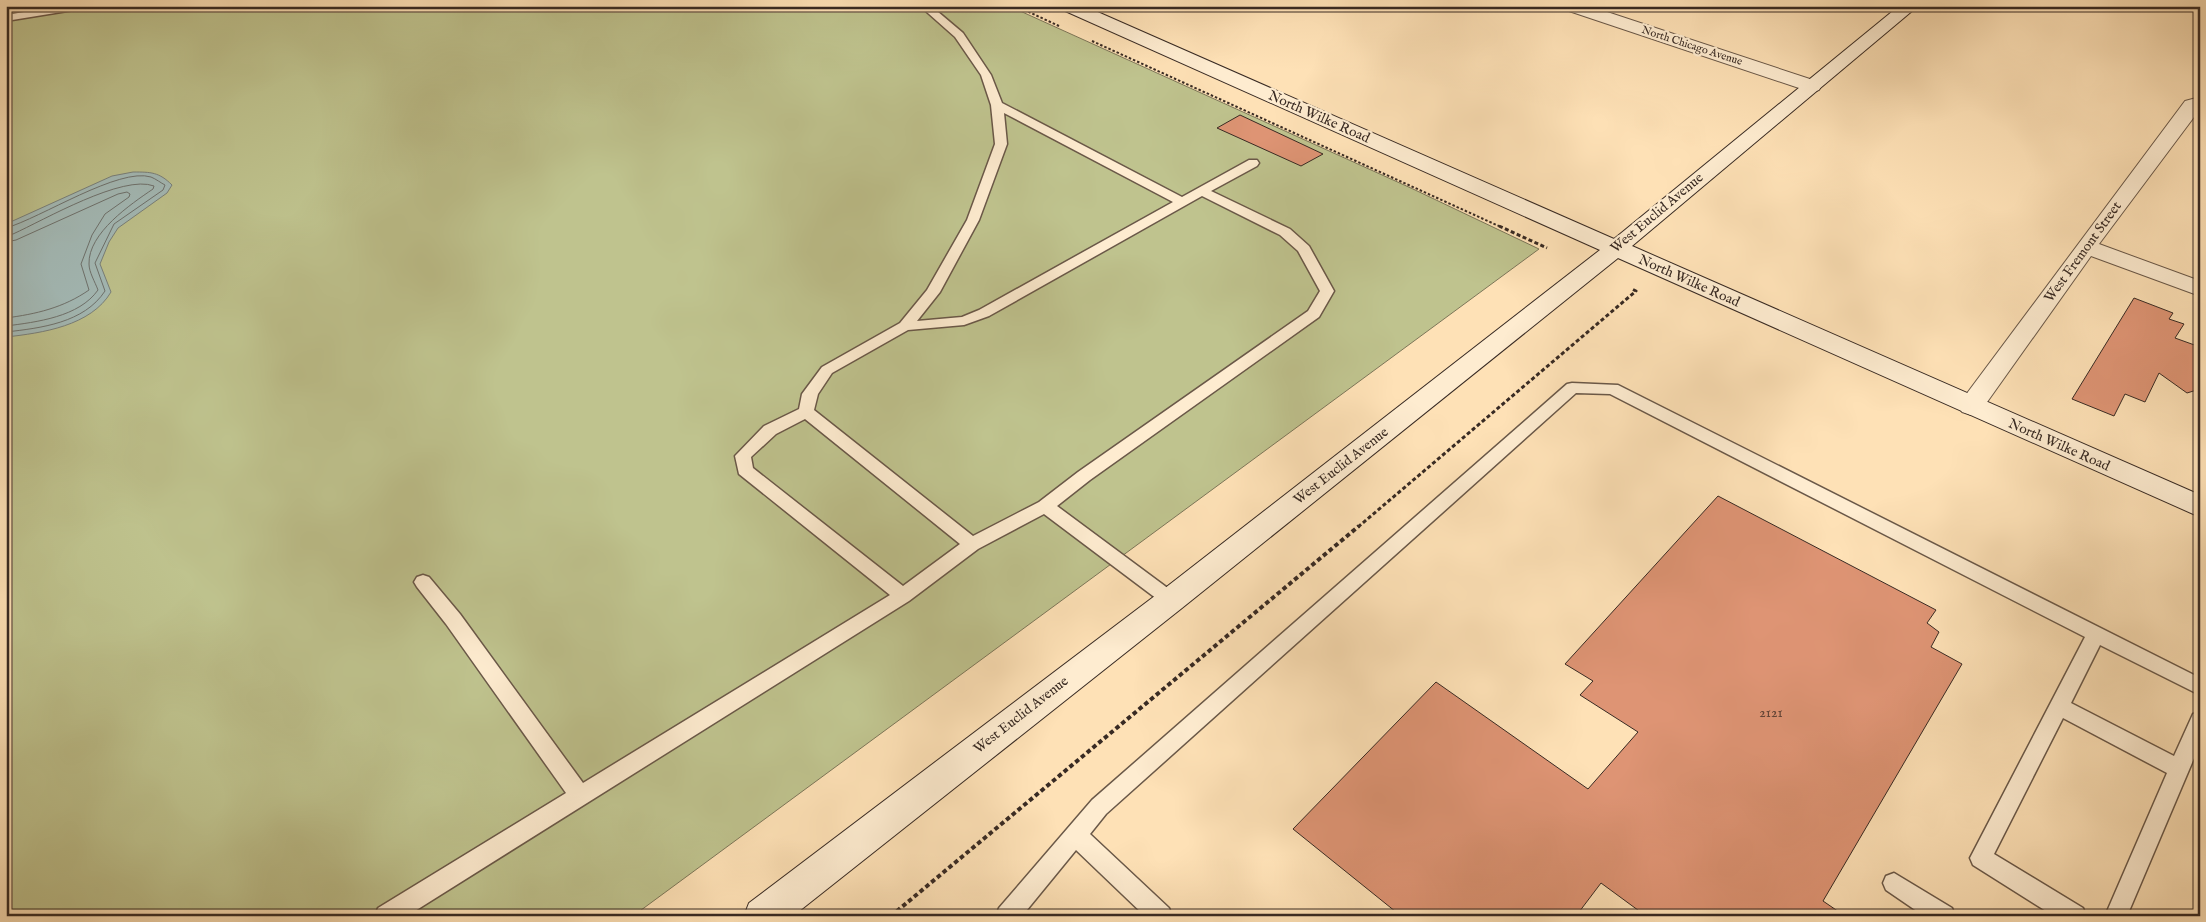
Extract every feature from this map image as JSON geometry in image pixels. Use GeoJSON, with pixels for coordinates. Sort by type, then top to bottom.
{"type":"FeatureCollection","features":[{"type":"Feature","properties":{"kind":"main road","name":"North Wilke Road"},"geometry":{"type":"LineString","coordinates":[[1069,6],[2200,507]]}},
{"type":"Feature","properties":{"kind":"main road","name":"North Chicago Avenue"},"geometry":{"type":"LineString","coordinates":[[1572,6],[1812,86]]}},
{"type":"Feature","properties":{"kind":"main road","name":"West Euclid Avenue"},"geometry":{"type":"LineString","coordinates":[[763,916],[1171,600],[1616,248],[1910,6]]}},
{"type":"Feature","properties":{"kind":"main road","name":"West Fremont Street"},"geometry":{"type":"LineString","coordinates":[[1971,406],[2192,105],[2200,103]]}},
{"type":"Feature","properties":{"kind":"main road"},"geometry":{"type":"LineString","coordinates":[[2086,247],[2200,289]]}},
{"type":"Feature","properties":{"kind":"lane"},"geometry":{"type":"LineString","coordinates":[[6,18],[80,6]]}},
{"type":"Feature","properties":{"kind":"lane"},"geometry":{"type":"LineString","coordinates":[[806,412],[810,394],[828,370],[905,326],[933,292],[973,220],[1001,144],[997,105],[986,75],[959,35],[925,6]]}},
{"type":"Feature","properties":{"kind":"lane"},"geometry":{"type":"LineString","coordinates":[[997,105],[1182,202]]}},
{"type":"Feature","properties":{"kind":"lane"},"geometry":{"type":"LineString","coordinates":[[905,326],[964,321],[984,313],[1253,163]]}},
{"type":"Feature","properties":{"kind":"lane"},"geometry":{"type":"LineString","coordinates":[[386,916],[903,596],[972,544],[1045,506],[1086,474],[1314,314],[1327,291],[1304,249],[1285,232],[1202,190]]}},
{"type":"Feature","properties":{"kind":"lane"},"geometry":{"type":"LineString","coordinates":[[1010,915],[1099,807],[1572,388],[1613,389],[2200,687]]}},
{"type":"Feature","properties":{"kind":"lane"},"geometry":{"type":"LineString","coordinates":[[806,412],[972,544]]}},
{"type":"Feature","properties":{"kind":"lane"},"geometry":{"type":"LineString","coordinates":[[806,412],[770,430],[743,456],[745,470],[903,596]]}},
{"type":"Feature","properties":{"kind":"lane"},"geometry":{"type":"LineString","coordinates":[[1045,506],[1171,600]]}},
{"type":"Feature","properties":{"kind":"lane"},"geometry":{"type":"LineString","coordinates":[[423,582],[453,619],[580,796]]}},
{"type":"Feature","properties":{"kind":"lane"},"geometry":{"type":"LineString","coordinates":[[2074,916],[1980,858],[2096,635]]}},
{"type":"Feature","properties":{"kind":"lane"},"geometry":{"type":"LineString","coordinates":[[2060,707],[2179,769]]}},
{"type":"Feature","properties":{"kind":"lane"},"geometry":{"type":"LineString","coordinates":[[2116,916],[2200,720]]}},
{"type":"Feature","properties":{"kind":"lane"},"geometry":{"type":"LineString","coordinates":[[1076,835],[1161,916]]}},
{"type":"Feature","properties":{"kind":"lane"},"geometry":{"type":"LineString","coordinates":[[1894,883],[1944,916]]}},
{"type":"Feature","properties":{"kind":"path"},"geometry":{"type":"LineString","coordinates":[[1016,6],[1061,27]]}},
{"type":"Feature","properties":{"kind":"path"},"geometry":{"type":"LineString","coordinates":[[1088,39],[1547,248]]}},
{"type":"Feature","properties":{"kind":"path"},"geometry":{"type":"LineString","coordinates":[[891,916],[1229,636],[1636,291],[1632,289]]}},
{"type":"Feature","properties":{"kind":"green space"},"geometry":{"type":"Polygon","coordinates":[[[6,6],[1009,6],[1413,189],[1539,249],[633,916],[6,916],[6,6]]]}},
{"type":"Feature","properties":{"kind":"water"},"geometry":{"type":"Polygon","coordinates":[[[145,172],[163,177],[172,185],[167,193],[118,228],[109,242],[100,264],[111,292],[102,304],[91,313],[64,326],[6,337],[6,224],[112,176],[145,172]]]}},
{"type":"Feature","properties":{"kind":"building"},"geometry":{"type":"Polygon","coordinates":[[[1240,115],[1323,154],[1301,166],[1217,128],[1240,115]]]}},
{"type":"Feature","properties":{"kind":"building"},"geometry":{"type":"Polygon","coordinates":[[[2134,298],[2173,313],[2169,319],[2184,324],[2175,338],[2200,347],[2200,389],[2187,393],[2159,373],[2145,402],[2125,394],[2114,416],[2072,399],[2134,298]]]}},
{"type":"Feature","properties":{"kind":"building"},"geometry":{"type":"Polygon","coordinates":[[[1718,496],[1936,610],[1927,623],[1939,632],[1931,647],[1962,664],[1823,901],[1845,916],[1646,916],[1601,883],[1576,916],[1401,916],[1293,829],[1436,682],[1588,789],[1638,732],[1580,695],[1593,681],[1565,664],[1718,496]]]}}]}
